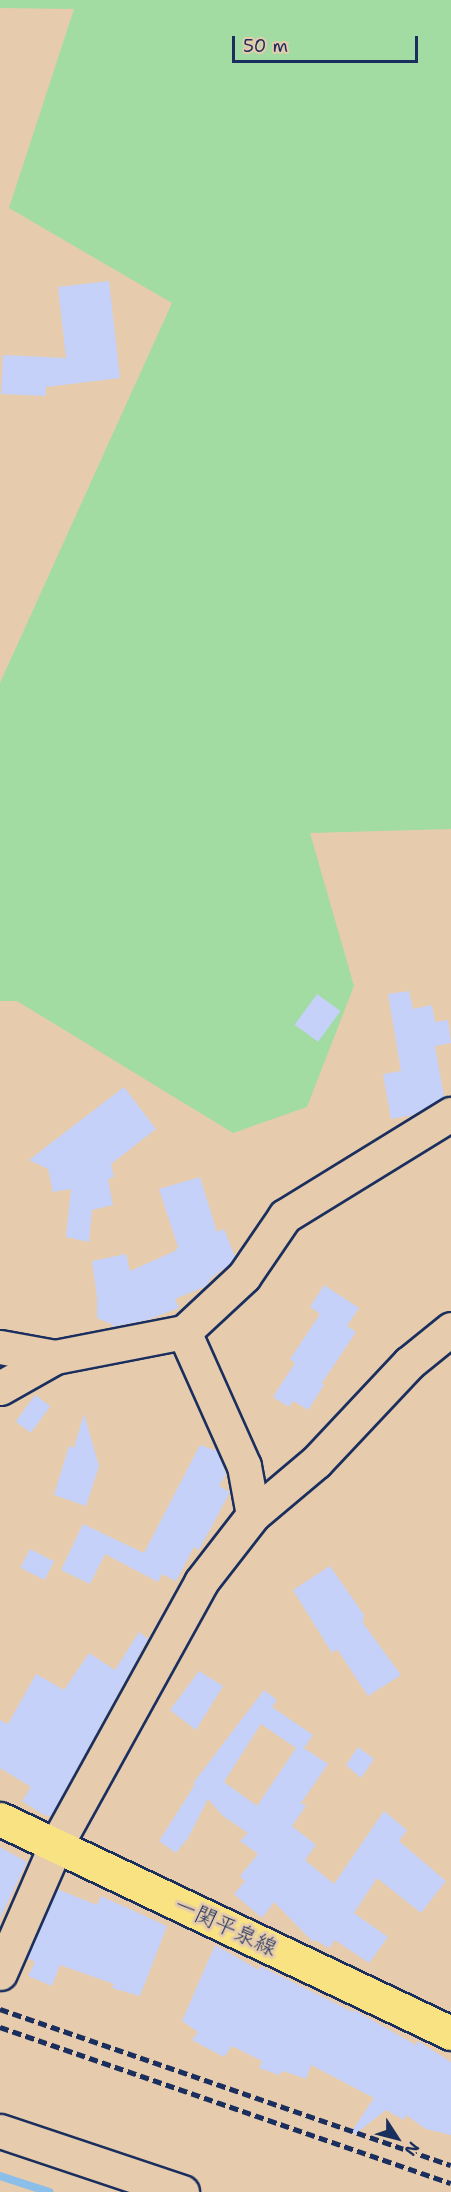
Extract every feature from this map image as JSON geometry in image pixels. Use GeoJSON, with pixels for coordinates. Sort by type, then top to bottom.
{"type":"FeatureCollection","features":[{"type":"Feature","properties":{"kind":"main road","name":"一関平泉線"},"geometry":{"type":"LineString","coordinates":[[0,1819],[451,2033]]}},
{"type":"Feature","properties":{"kind":"street"},"geometry":{"type":"LineString","coordinates":[[0,1388],[55,1357],[184,1332],[244,1276],[285,1216],[451,1114]]}},
{"type":"Feature","properties":{"kind":"street"},"geometry":{"type":"LineString","coordinates":[[0,1973],[56,1845],[201,1582],[253,1515],[316,1462],[409,1362],[451,1329]]}},
{"type":"Feature","properties":{"kind":"street"},"geometry":{"type":"LineString","coordinates":[[184,1332],[244,1466],[253,1515]]}},
{"type":"Feature","properties":{"kind":"street"},"geometry":{"type":"LineString","coordinates":[[0,1347],[55,1357]]}},
{"type":"Feature","properties":{"kind":"street"},"geometry":{"type":"LineString","coordinates":[[0,2131],[182,2192]]}},
{"type":"Feature","properties":{"kind":"green space"},"geometry":{"type":"Polygon","coordinates":[[[0,0],[451,0],[451,829],[310,833],[354,986],[307,1107],[233,1133],[17,1001],[0,1001],[0,683],[172,303],[9,208],[74,9],[0,8],[0,0]]]}},
{"type":"Feature","properties":{"kind":"building"},"geometry":{"type":"Polygon","coordinates":[[[109,281],[120,378],[46,387],[46,396],[1,394],[3,355],[66,358],[58,287],[109,281]]]}},
{"type":"Feature","properties":{"kind":"building"},"geometry":{"type":"Polygon","coordinates":[[[409,991],[413,1009],[432,1005],[435,1022],[448,1020],[451,1043],[435,1046],[444,1097],[413,1115],[391,1119],[383,1074],[401,1071],[388,994],[409,991]]]}},
{"type":"Feature","properties":{"kind":"building"},"geometry":{"type":"Polygon","coordinates":[[[317,994],[340,1011],[318,1042],[295,1025],[317,994]]]}},
{"type":"Feature","properties":{"kind":"building"},"geometry":{"type":"Polygon","coordinates":[[[124,1087],[156,1129],[111,1164],[114,1177],[108,1179],[113,1205],[92,1210],[89,1242],[66,1237],[71,1189],[53,1192],[48,1169],[29,1160],[124,1087]]]}},
{"type":"Feature","properties":{"kind":"building"},"geometry":{"type":"Polygon","coordinates":[[[200,1177],[217,1232],[224,1229],[235,1257],[230,1264],[211,1278],[206,1286],[175,1299],[179,1308],[147,1320],[111,1327],[113,1322],[111,1324],[97,1318],[92,1261],[126,1254],[130,1271],[175,1251],[178,1247],[159,1189],[200,1177]]]}},
{"type":"Feature","properties":{"kind":"building"},"geometry":{"type":"Polygon","coordinates":[[[324,1285],[359,1308],[347,1326],[356,1332],[322,1383],[324,1385],[308,1410],[293,1401],[289,1407],[273,1397],[295,1363],[290,1359],[320,1314],[310,1307],[324,1285]]]}},
{"type":"Feature","properties":{"kind":"building"},"geometry":{"type":"Polygon","coordinates":[[[35,1395],[50,1406],[31,1433],[16,1422],[35,1395]]]}},
{"type":"Feature","properties":{"kind":"building"},"geometry":{"type":"Polygon","coordinates":[[[84,1414],[99,1466],[86,1506],[54,1495],[69,1446],[74,1448],[84,1414]]]}},
{"type":"Feature","properties":{"kind":"building"},"geometry":{"type":"Polygon","coordinates":[[[200,1445],[217,1451],[226,1474],[219,1486],[230,1492],[199,1550],[194,1547],[176,1581],[162,1574],[158,1582],[105,1554],[90,1584],[61,1570],[83,1524],[144,1553],[200,1445]]]}},
{"type":"Feature","properties":{"kind":"building"},"geometry":{"type":"Polygon","coordinates":[[[30,1549],[54,1561],[45,1580],[20,1568],[30,1549]]]}},
{"type":"Feature","properties":{"kind":"building"},"geometry":{"type":"Polygon","coordinates":[[[330,1566],[364,1615],[363,1623],[401,1675],[368,1696],[337,1649],[332,1653],[293,1590],[330,1566]]]}},
{"type":"Feature","properties":{"kind":"building"},"geometry":{"type":"Polygon","coordinates":[[[139,1632],[148,1639],[51,1816],[44,1815],[22,1801],[31,1787],[0,1768],[0,1720],[8,1724],[36,1674],[64,1690],[89,1653],[115,1670],[139,1632]]]}},
{"type":"Feature","properties":{"kind":"building"},"geometry":{"type":"Polygon","coordinates":[[[199,1671],[223,1686],[196,1730],[170,1710],[199,1671]]]}},
{"type":"Feature","properties":{"kind":"building"},"geometry":{"type":"Polygon","coordinates":[[[264,1690],[277,1700],[272,1707],[313,1735],[304,1748],[328,1764],[301,1803],[306,1806],[292,1826],[316,1845],[305,1860],[334,1884],[384,1811],[407,1830],[399,1841],[446,1881],[421,1913],[377,1878],[354,1913],[388,1937],[369,1963],[335,1940],[329,1948],[315,1940],[313,1942],[274,1902],[262,1918],[234,1894],[245,1881],[240,1876],[258,1854],[240,1841],[248,1833],[223,1816],[208,1799],[188,1838],[176,1853],[159,1841],[194,1786],[194,1782],[264,1690]],[[261,1724],[224,1782],[257,1806],[296,1748],[261,1724]]]}},
{"type":"Feature","properties":{"kind":"building"},"geometry":{"type":"Polygon","coordinates":[[[358,1747],[374,1759],[361,1778],[346,1765],[358,1747]]]}},
{"type":"Feature","properties":{"kind":"building"},"geometry":{"type":"Polygon","coordinates":[[[0,1847],[27,1862],[0,1918],[0,1847]]]}},
{"type":"Feature","properties":{"kind":"building"},"geometry":{"type":"Polygon","coordinates":[[[57,1889],[97,1905],[101,1896],[167,1926],[140,1996],[112,1988],[114,1984],[60,1965],[52,1986],[28,1976],[35,1962],[27,1958],[57,1889]]]}},
{"type":"Feature","properties":{"kind":"building"},"geometry":{"type":"Polygon","coordinates":[[[215,1945],[259,1970],[260,1966],[353,2012],[354,2010],[416,2045],[418,2041],[451,2062],[451,2135],[426,2129],[406,2115],[404,2120],[386,2110],[355,2134],[352,2131],[374,2098],[311,2065],[306,2079],[283,2071],[279,2075],[259,2068],[262,2061],[232,2046],[224,2057],[192,2040],[198,2032],[182,2021],[215,1945]]]}},
{"type":"Feature","properties":{"kind":"waterway"},"geometry":{"type":"LineString","coordinates":[[0,2176],[49,2192]]}},
{"type":"Feature","properties":{"kind":"railway"},"geometry":{"type":"LineString","coordinates":[[0,2009],[451,2165]]}},
{"type":"Feature","properties":{"kind":"railway"},"geometry":{"type":"LineString","coordinates":[[0,2027],[451,2183]]}}]}
